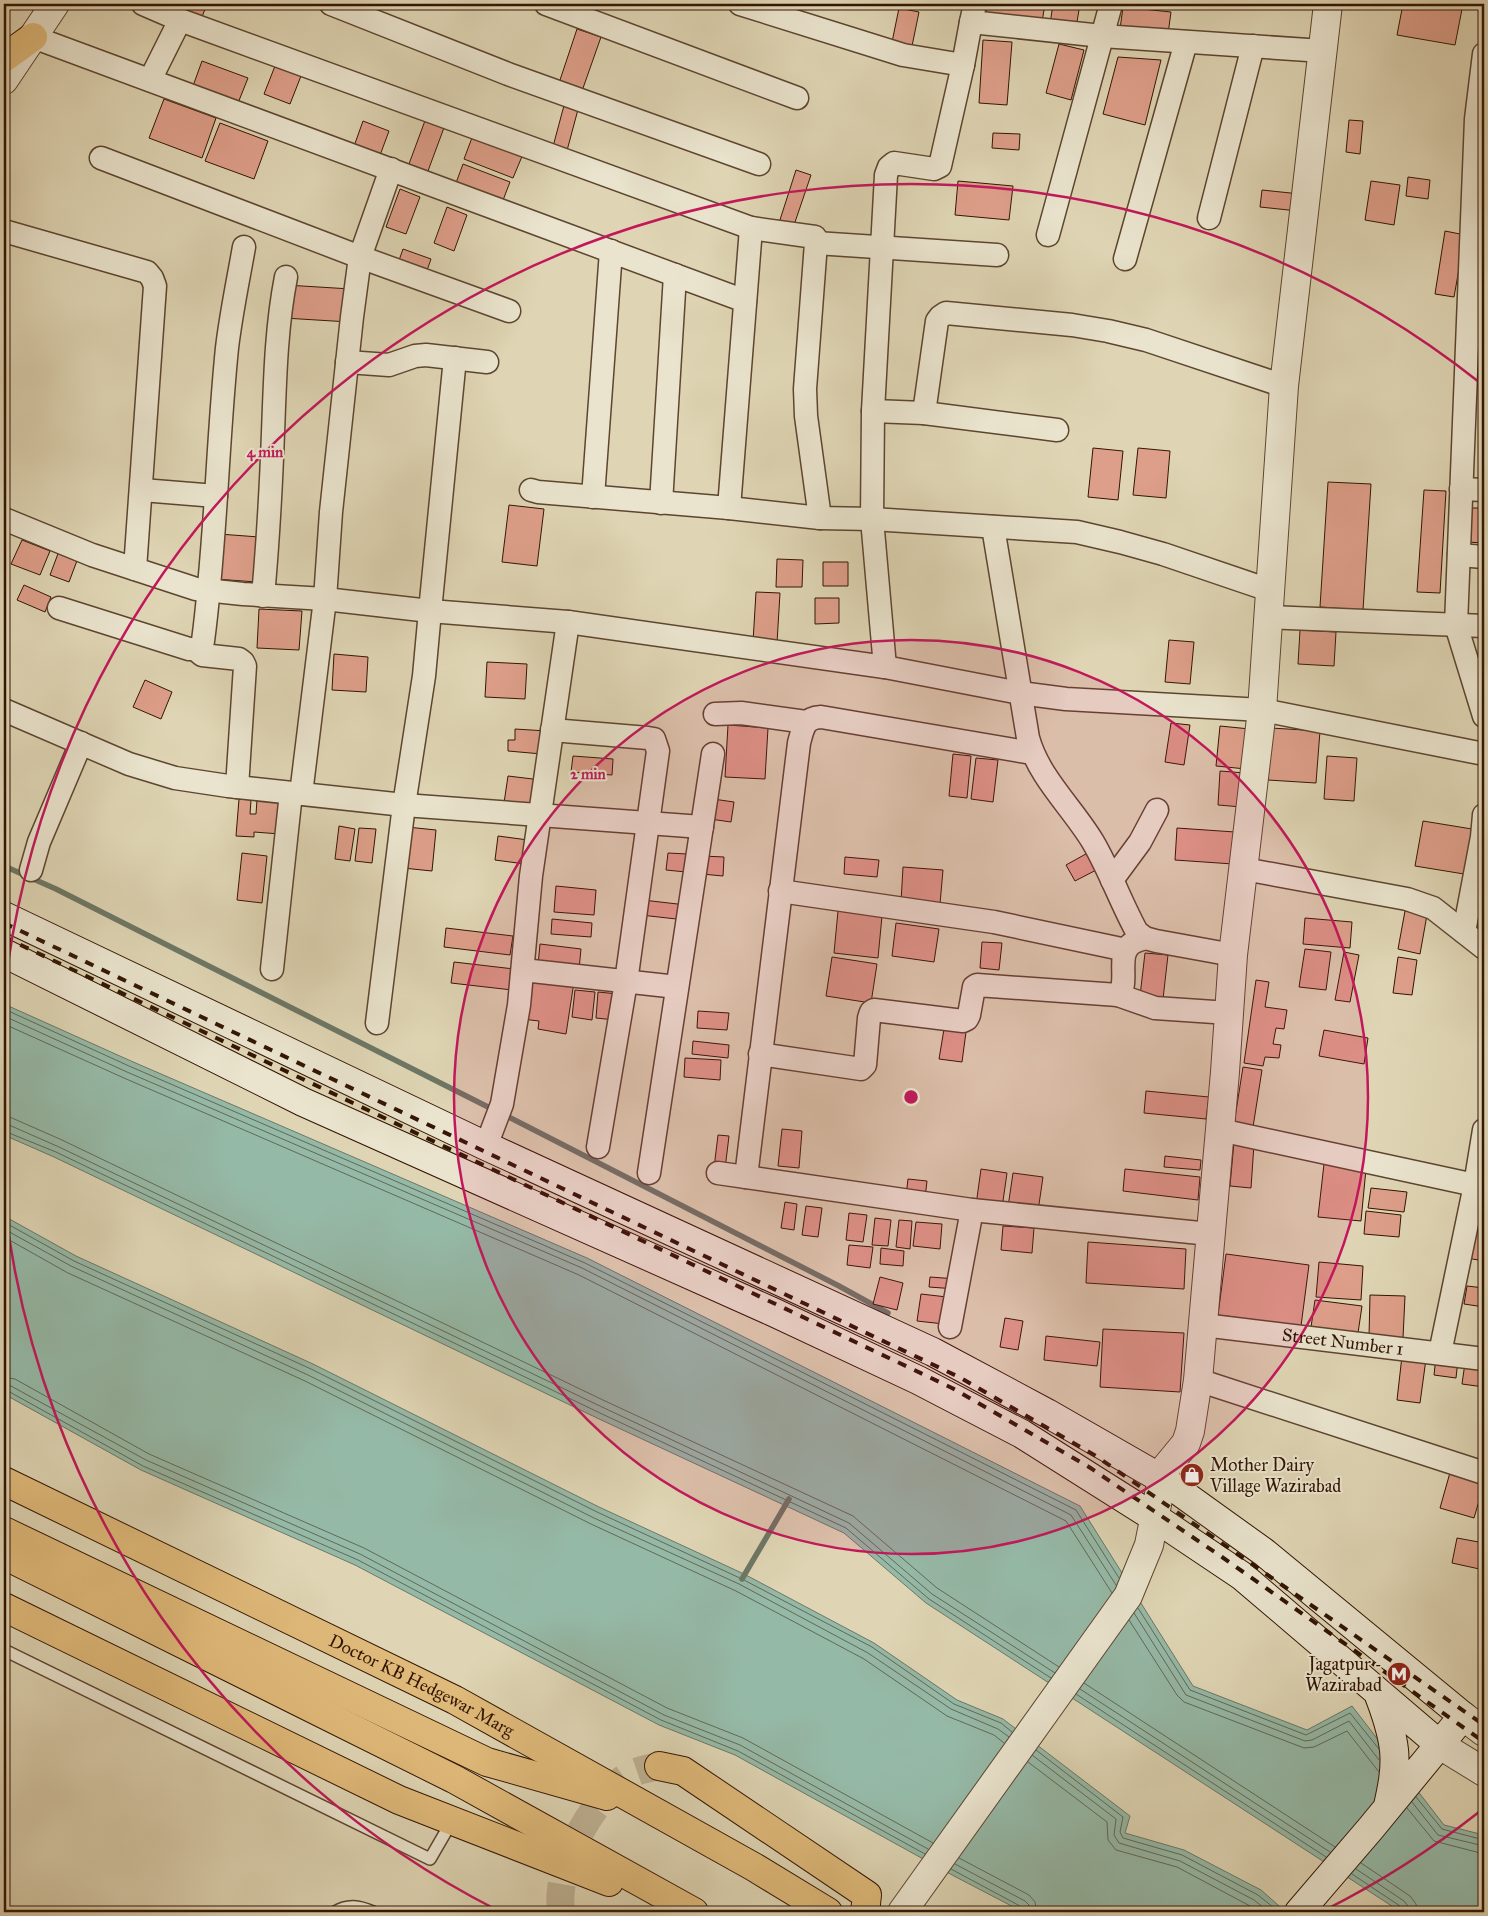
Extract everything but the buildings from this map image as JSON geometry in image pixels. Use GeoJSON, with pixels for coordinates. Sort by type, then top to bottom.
{"type":"FeatureCollection","features":[{"type":"Feature","properties":{"kind":"highway"},"geometry":{"type":"LineString","coordinates":[[4,58],[33,37]]}},
{"type":"Feature","properties":{"kind":"highway","name":"Doctor KB Hedgewar Marg"},"geometry":{"type":"LineString","coordinates":[[4,1481],[455,1700],[754,1867],[828,1912]]}},
{"type":"Feature","properties":{"kind":"highway"},"geometry":{"type":"LineString","coordinates":[[4,1531],[487,1762],[650,1808]]}},
{"type":"Feature","properties":{"kind":"highway"},"geometry":{"type":"LineString","coordinates":[[4,1555],[454,1779],[694,1912]]}},
{"type":"Feature","properties":{"kind":"highway"},"geometry":{"type":"LineString","coordinates":[[4,1607],[399,1800],[682,1912]]}},
{"type":"Feature","properties":{"kind":"highway"},"geometry":{"type":"LineString","coordinates":[[659,1766],[683,1771],[867,1895],[865,1912]]}},
{"type":"Feature","properties":{"kind":"main road"},"geometry":{"type":"LineString","coordinates":[[4,80],[54,4]]}},
{"type":"Feature","properties":{"kind":"main road"},"geometry":{"type":"LineString","coordinates":[[907,1905],[1128,1596],[1149,1545],[1162,1479],[1167,1466],[1186,1443],[1190,1431],[1198,1380],[1203,1326],[1230,1013],[1233,955],[1262,710],[1284,386],[1328,4]]}},
{"type":"Feature","properties":{"kind":"main road"},"geometry":{"type":"LineString","coordinates":[[4,916],[494,1124],[1048,1413],[1162,1479],[1265,1553],[1473,1724],[1440,1745],[1298,1912]]}},
{"type":"Feature","properties":{"kind":"main road"},"geometry":{"type":"LineString","coordinates":[[4,952],[303,1102],[772,1312],[918,1380],[1022,1434],[1242,1576],[1440,1745],[1484,1772]]}},
{"type":"Feature","properties":{"kind":"main road"},"geometry":{"type":"LineString","coordinates":[[1378,1693],[1387,1717],[1394,1751],[1392,1784],[1388,1806]]}},
{"type":"Feature","properties":{"kind":"street"},"geometry":{"type":"LineString","coordinates":[[143,4],[180,20],[751,228],[815,237],[806,416],[820,518]]}},
{"type":"Feature","properties":{"kind":"street"},"geometry":{"type":"LineString","coordinates":[[331,4],[516,77],[759,164]]}},
{"type":"Feature","properties":{"kind":"street"},"geometry":{"type":"LineString","coordinates":[[546,4],[797,98]]}},
{"type":"Feature","properties":{"kind":"street"},"geometry":{"type":"LineString","coordinates":[[1048,235],[1111,4]]}},
{"type":"Feature","properties":{"kind":"street"},"geometry":{"type":"LineString","coordinates":[[754,6],[903,55],[963,65]]}},
{"type":"Feature","properties":{"kind":"street"},"geometry":{"type":"LineString","coordinates":[[885,667],[872,520],[873,411],[886,175],[889,167],[894,163],[934,169],[940,166],[973,13],[1102,36],[1323,51]]}},
{"type":"Feature","properties":{"kind":"street"},"geometry":{"type":"LineString","coordinates":[[150,80],[180,20]]}},
{"type":"Feature","properties":{"kind":"street"},"geometry":{"type":"LineString","coordinates":[[33,37],[745,301]]}},
{"type":"Feature","properties":{"kind":"street"},"geometry":{"type":"LineString","coordinates":[[1125,259],[1186,42]]}},
{"type":"Feature","properties":{"kind":"street"},"geometry":{"type":"LineString","coordinates":[[1209,218],[1253,46]]}},
{"type":"Feature","properties":{"kind":"street"},"geometry":{"type":"LineString","coordinates":[[1484,54],[1481,98],[1476,119],[1478,224],[1476,297],[1461,489],[1456,625],[1484,716]]}},
{"type":"Feature","properties":{"kind":"street"},"geometry":{"type":"LineString","coordinates":[[101,158],[360,257],[509,311]]}},
{"type":"Feature","properties":{"kind":"street"},"geometry":{"type":"LineString","coordinates":[[272,969],[325,600],[347,362],[360,257],[391,169]]}},
{"type":"Feature","properties":{"kind":"street"},"geometry":{"type":"LineString","coordinates":[[729,508],[751,228]]}},
{"type":"Feature","properties":{"kind":"street"},"geometry":{"type":"LineString","coordinates":[[4,231],[147,272],[152,278],[155,286],[136,569]]}},
{"type":"Feature","properties":{"kind":"street"},"geometry":{"type":"LineString","coordinates":[[816,243],[997,255]]}},
{"type":"Feature","properties":{"kind":"street"},"geometry":{"type":"LineString","coordinates":[[59,608],[189,649],[195,649],[203,641],[210,591],[227,348],[234,296],[244,247]]}},
{"type":"Feature","properties":{"kind":"street"},"geometry":{"type":"LineString","coordinates":[[593,497],[610,251]]}},
{"type":"Feature","properties":{"kind":"street"},"geometry":{"type":"LineString","coordinates":[[661,503],[675,275]]}},
{"type":"Feature","properties":{"kind":"street"},"geometry":{"type":"LineString","coordinates":[[263,596],[270,510],[281,302],[286,277]]}},
{"type":"Feature","properties":{"kind":"street"},"geometry":{"type":"LineString","coordinates":[[924,413],[936,321],[946,313],[1072,325],[1108,331],[1146,340],[1284,386]]}},
{"type":"Feature","properties":{"kind":"street"},"geometry":{"type":"LineString","coordinates":[[347,362],[389,365],[414,356],[426,355],[487,362]]}},
{"type":"Feature","properties":{"kind":"street"},"geometry":{"type":"LineString","coordinates":[[377,1023],[404,805],[424,676],[456,358]]}},
{"type":"Feature","properties":{"kind":"street"},"geometry":{"type":"LineString","coordinates":[[873,411],[924,413],[1057,430]]}},
{"type":"Feature","properties":{"kind":"street"},"geometry":{"type":"LineString","coordinates":[[1461,489],[1484,490]]}},
{"type":"Feature","properties":{"kind":"street"},"geometry":{"type":"LineString","coordinates":[[142,490],[216,496]]}},
{"type":"Feature","properties":{"kind":"street"},"geometry":{"type":"LineString","coordinates":[[531,490],[820,518],[1077,532],[1120,542],[1269,590]]}},
{"type":"Feature","properties":{"kind":"street"},"geometry":{"type":"LineString","coordinates":[[4,519],[92,555],[210,591],[568,622],[885,667],[1020,693],[1066,699],[1262,710],[1484,754]]}},
{"type":"Feature","properties":{"kind":"street"},"geometry":{"type":"LineString","coordinates":[[994,527],[1020,693],[1032,753],[1040,768],[1092,840],[1137,932],[1145,938],[1233,955]]}},
{"type":"Feature","properties":{"kind":"street"},"geometry":{"type":"LineString","coordinates":[[1458,555],[1484,557]]}},
{"type":"Feature","properties":{"kind":"street"},"geometry":{"type":"LineString","coordinates":[[1267,617],[1484,626]]}},
{"type":"Feature","properties":{"kind":"street"},"geometry":{"type":"LineString","coordinates":[[494,1124],[523,970],[531,876],[568,622]]}},
{"type":"Feature","properties":{"kind":"street"},"geometry":{"type":"LineString","coordinates":[[195,649],[202,655],[239,659],[245,666],[237,787]]}},
{"type":"Feature","properties":{"kind":"street"},"geometry":{"type":"LineString","coordinates":[[4,710],[129,764],[175,778],[296,794],[404,805],[702,827]]}},
{"type":"Feature","properties":{"kind":"street"},"geometry":{"type":"LineString","coordinates":[[715,714],[741,713],[806,722]]}},
{"type":"Feature","properties":{"kind":"street"},"geometry":{"type":"LineString","coordinates":[[746,1178],[799,743],[806,722],[812,718],[821,717],[1032,753]]}},
{"type":"Feature","properties":{"kind":"street"},"geometry":{"type":"LineString","coordinates":[[552,730],[654,739],[658,751],[626,982],[598,1148]]}},
{"type":"Feature","properties":{"kind":"street"},"geometry":{"type":"LineString","coordinates":[[31,870],[42,835],[80,743]]}},
{"type":"Feature","properties":{"kind":"street"},"geometry":{"type":"LineString","coordinates":[[649,1173],[713,754]]}},
{"type":"Feature","properties":{"kind":"street"},"geometry":{"type":"LineString","coordinates":[[1112,880],[1140,842],[1157,810]]}},
{"type":"Feature","properties":{"kind":"street"},"geometry":{"type":"LineString","coordinates":[[1464,932],[1484,830]]}},
{"type":"Feature","properties":{"kind":"street"},"geometry":{"type":"LineString","coordinates":[[1244,869],[1407,899],[1433,908],[1484,948]]}},
{"type":"Feature","properties":{"kind":"street"},"geometry":{"type":"LineString","coordinates":[[780,891],[994,922],[1126,950]]}},
{"type":"Feature","properties":{"kind":"street"},"geometry":{"type":"LineString","coordinates":[[1118,995],[1122,989],[1126,950],[1131,944],[1145,938]]}},
{"type":"Feature","properties":{"kind":"street"},"geometry":{"type":"LineString","coordinates":[[523,970],[677,988]]}},
{"type":"Feature","properties":{"kind":"street"},"geometry":{"type":"LineString","coordinates":[[760,1054],[860,1069],[865,1065],[871,1012],[874,1010],[967,1019],[974,987],[977,985],[1118,995],[1155,1008],[1230,1013]]}},
{"type":"Feature","properties":{"kind":"street"},"geometry":{"type":"LineString","coordinates":[[1220,1130],[1480,1186]]}},
{"type":"Feature","properties":{"kind":"street"},"geometry":{"type":"LineString","coordinates":[[1440,1354],[1480,1186],[1484,1130]]}},
{"type":"Feature","properties":{"kind":"street"},"geometry":{"type":"LineString","coordinates":[[718,1173],[972,1210],[1210,1234]]}},
{"type":"Feature","properties":{"kind":"street"},"geometry":{"type":"LineString","coordinates":[[950,1327],[972,1210]]}},
{"type":"Feature","properties":{"kind":"street","name":"Street Number 1"},"geometry":{"type":"LineString","coordinates":[[1203,1326],[1484,1359]]}},
{"type":"Feature","properties":{"kind":"street"},"geometry":{"type":"LineString","coordinates":[[1198,1380],[1484,1473]]}},
{"type":"Feature","properties":{"kind":"lane"},"geometry":{"type":"LineString","coordinates":[[4,1650],[430,1859],[452,1821]]}},
{"type":"Feature","properties":{"kind":"lane"},"geometry":{"type":"LineString","coordinates":[[336,1912],[350,1906],[364,1908],[372,1912]]}},
{"type":"Feature","properties":{"kind":"water"},"geometry":{"type":"Polygon","coordinates":[[[4,1004],[131,1061],[587,1258],[1080,1506],[1193,1686],[1307,1730],[1352,1706],[1444,1825],[1484,1835],[1484,1912],[1401,1912],[926,1603],[844,1533],[597,1418],[54,1157],[4,1135],[4,1004]]]}},
{"type":"Feature","properties":{"kind":"water"},"geometry":{"type":"Polygon","coordinates":[[[4,1216],[76,1256],[313,1364],[599,1507],[744,1574],[874,1643],[957,1700],[1003,1719],[1130,1816],[1125,1833],[1184,1850],[1261,1890],[1286,1912],[1023,1912],[735,1755],[659,1725],[355,1565],[141,1470],[4,1394],[4,1216]]]}},
{"type":"Feature","properties":{"kind":"waterway"},"geometry":{"type":"LineString","coordinates":[[4,866],[56,889],[494,1110]]}},
{"type":"Feature","properties":{"kind":"waterway"},"geometry":{"type":"LineString","coordinates":[[503,1114],[888,1313]]}},
{"type":"Feature","properties":{"kind":"waterway"},"geometry":{"type":"LineString","coordinates":[[742,1579],[789,1499]]}},
{"type":"Feature","properties":{"kind":"tunnel"},"geometry":{"type":"LineString","coordinates":[[561,1912],[563,1876],[586,1821],[610,1791],[623,1779],[635,1772],[659,1766]]}},
{"type":"Feature","properties":{"kind":"railway"},"geometry":{"type":"LineString","coordinates":[[4,923],[959,1377],[1096,1456],[1484,1725]]}},
{"type":"Feature","properties":{"kind":"railway"},"geometry":{"type":"LineString","coordinates":[[4,937],[952,1388],[1089,1467],[1222,1557],[1484,1742]]}},
{"type":"Feature","properties":{"kind":"place","name":"Mother Dairy Village Wazirabad"},"geometry":{"type":"Point","coordinates":[1192,1475]}},
{"type":"Feature","properties":{"kind":"place","name":"Jagatpur - Wazirabad"},"geometry":{"type":"Point","coordinates":[1399,1674]}}]}
